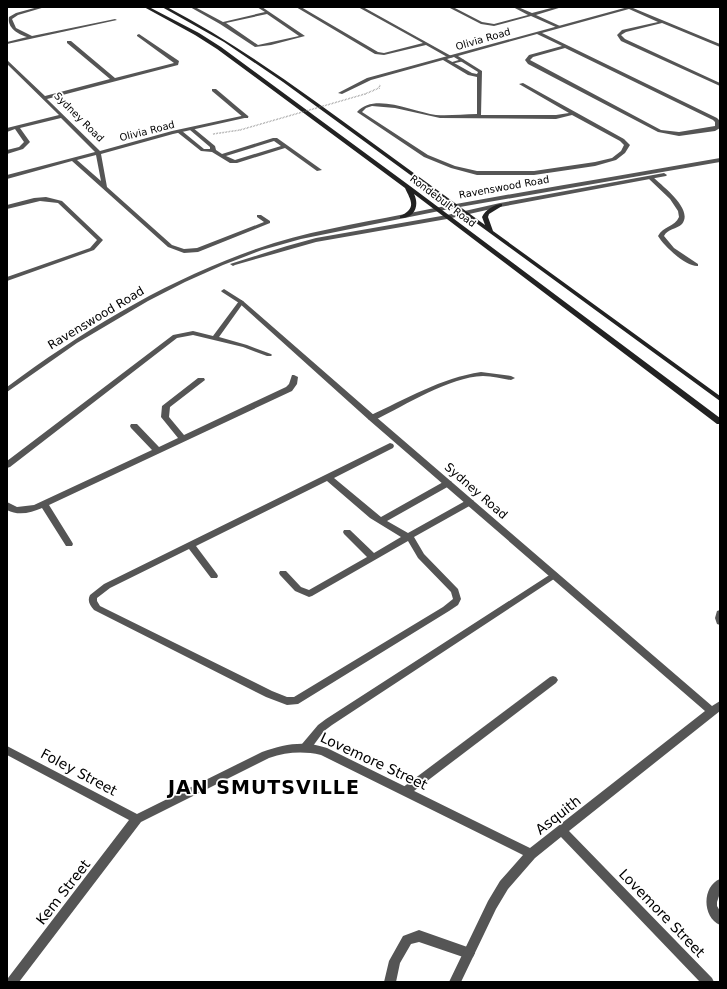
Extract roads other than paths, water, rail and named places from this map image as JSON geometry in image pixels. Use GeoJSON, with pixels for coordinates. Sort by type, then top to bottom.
{"type":"FeatureCollection","features":[{"type":"Feature","properties":{"kind":"main road","name":"Rondebult Road"},"geometry":{"type":"LineString","coordinates":[[146,7],[220,48],[408,187],[720,422]]}},
{"type":"Feature","properties":{"kind":"main road","name":"Rondebult Road"},"geometry":{"type":"LineString","coordinates":[[164,7],[229,43],[314,103],[720,399]]}},
{"type":"Feature","properties":{"kind":"main road"},"geometry":{"type":"LineString","coordinates":[[402,217],[409,214],[414,207],[414,200],[408,187]]}},
{"type":"Feature","properties":{"kind":"main road"},"geometry":{"type":"LineString","coordinates":[[490,231],[485,217],[487,213],[500,205]]}},
{"type":"Feature","properties":{"kind":"street"},"geometry":{"type":"LineString","coordinates":[[33,38],[15,29],[11,25],[10,18],[17,14],[43,7]]}},
{"type":"Feature","properties":{"kind":"street"},"geometry":{"type":"LineString","coordinates":[[192,7],[222,23],[257,46],[272,44],[303,36],[259,7]]}},
{"type":"Feature","properties":{"kind":"street"},"geometry":{"type":"LineString","coordinates":[[298,7],[377,53],[384,54],[426,44]]}},
{"type":"Feature","properties":{"kind":"street"},"geometry":{"type":"LineString","coordinates":[[360,7],[426,44],[478,69],[480,71],[479,116]]}},
{"type":"Feature","properties":{"kind":"street"},"geometry":{"type":"LineString","coordinates":[[450,7],[481,23],[489,25],[499,24],[560,7]]}},
{"type":"Feature","properties":{"kind":"street"},"geometry":{"type":"LineString","coordinates":[[515,7],[558,27]]}},
{"type":"Feature","properties":{"kind":"street"},"geometry":{"type":"LineString","coordinates":[[631,8],[720,46]]}},
{"type":"Feature","properties":{"kind":"street","name":"Olivia Road"},"geometry":{"type":"LineString","coordinates":[[340,93],[369,79],[631,8]]}},
{"type":"Feature","properties":{"kind":"street"},"geometry":{"type":"LineString","coordinates":[[222,23],[268,12]]}},
{"type":"Feature","properties":{"kind":"street"},"geometry":{"type":"LineString","coordinates":[[7,43],[115,20]]}},
{"type":"Feature","properties":{"kind":"street"},"geometry":{"type":"LineString","coordinates":[[662,22],[624,31],[619,35],[623,40],[720,85]]}},
{"type":"Feature","properties":{"kind":"street"},"geometry":{"type":"LineString","coordinates":[[538,33],[567,46],[715,119],[718,122],[718,127],[715,129],[679,134],[660,131],[530,64],[527,60],[531,56],[567,46]]}},
{"type":"Feature","properties":{"kind":"street"},"geometry":{"type":"LineString","coordinates":[[44,98],[176,64],[177,62],[139,35]]}},
{"type":"Feature","properties":{"kind":"street"},"geometry":{"type":"LineString","coordinates":[[69,42],[114,80]]}},
{"type":"Feature","properties":{"kind":"street"},"geometry":{"type":"LineString","coordinates":[[444,59],[470,74],[479,76]]}},
{"type":"Feature","properties":{"kind":"street"},"geometry":{"type":"LineString","coordinates":[[451,63],[462,60]]}},
{"type":"Feature","properties":{"kind":"street","name":"Sydney Road"},"geometry":{"type":"LineString","coordinates":[[7,61],[98,152],[105,186]]}},
{"type":"Feature","properties":{"kind":"street"},"geometry":{"type":"LineString","coordinates":[[521,84],[622,140],[627,144],[623,152],[614,159],[545,172],[506,174],[468,172],[426,156],[358,111],[372,105],[380,104],[435,116],[556,117],[573,113]]}},
{"type":"Feature","properties":{"kind":"street","name":"Olivia Road"},"geometry":{"type":"LineString","coordinates":[[7,178],[98,152],[246,117],[214,90]]}},
{"type":"Feature","properties":{"kind":"street"},"geometry":{"type":"LineString","coordinates":[[7,130],[62,116]]}},
{"type":"Feature","properties":{"kind":"street"},"geometry":{"type":"LineString","coordinates":[[7,152],[20,148],[27,142],[16,128]]}},
{"type":"Feature","properties":{"kind":"street"},"geometry":{"type":"LineString","coordinates":[[192,129],[213,146],[213,152]]}},
{"type":"Feature","properties":{"kind":"street"},"geometry":{"type":"LineString","coordinates":[[180,132],[203,150],[213,152],[232,162],[286,146]]}},
{"type":"Feature","properties":{"kind":"street"},"geometry":{"type":"LineString","coordinates":[[222,156],[277,139],[319,170]]}},
{"type":"Feature","properties":{"kind":"street"},"geometry":{"type":"LineString","coordinates":[[73,159],[105,186],[170,246],[182,252],[198,250],[268,222],[259,216]]}},
{"type":"Feature","properties":{"kind":"street","name":"Ravenswood Road"},"geometry":{"type":"LineString","coordinates":[[7,390],[70,343],[114,317],[223,262],[274,244],[333,230],[437,209],[720,160]]}},
{"type":"Feature","properties":{"kind":"street","name":"Ravenswood Road"},"geometry":{"type":"LineString","coordinates":[[202,272],[316,240],[447,217],[500,205],[720,165]]}},
{"type":"Feature","properties":{"kind":"street"},"geometry":{"type":"LineString","coordinates":[[645,173],[678,204],[682,213],[682,219],[679,223],[663,232],[661,236],[665,243],[674,252],[696,265]]}},
{"type":"Feature","properties":{"kind":"street"},"geometry":{"type":"LineString","coordinates":[[7,207],[44,198],[53,199],[60,202],[100,240],[92,249],[7,279]]}},
{"type":"Feature","properties":{"kind":"street","name":"Sydney Road"},"geometry":{"type":"LineString","coordinates":[[224,291],[240,302],[711,711]]}},
{"type":"Feature","properties":{"kind":"street"},"geometry":{"type":"LineString","coordinates":[[214,339],[240,302]]}},
{"type":"Feature","properties":{"kind":"street"},"geometry":{"type":"LineString","coordinates":[[7,465],[175,336],[193,333],[244,346],[269,355]]}},
{"type":"Feature","properties":{"kind":"street"},"geometry":{"type":"LineString","coordinates":[[372,418],[427,391],[464,377],[482,374],[511,378]]}},
{"type":"Feature","properties":{"kind":"street"},"geometry":{"type":"LineString","coordinates":[[7,505],[11,509],[20,511],[44,504],[182,438],[290,389],[294,384],[294,377]]}},
{"type":"Feature","properties":{"kind":"street"},"geometry":{"type":"LineString","coordinates":[[182,438],[165,417],[166,406],[201,380]]}},
{"type":"Feature","properties":{"kind":"street"},"geometry":{"type":"LineString","coordinates":[[134,426],[157,450]]}},
{"type":"Feature","properties":{"kind":"street"},"geometry":{"type":"LineString","coordinates":[[328,477],[355,502],[380,521],[412,540],[421,556],[455,591],[457,599],[455,603],[295,701],[287,701],[270,694],[98,608],[93,602],[93,597],[107,586],[390,446]]}},
{"type":"Feature","properties":{"kind":"street"},"geometry":{"type":"LineString","coordinates":[[380,521],[448,483]]}},
{"type":"Feature","properties":{"kind":"street"},"geometry":{"type":"LineString","coordinates":[[283,573],[298,589],[309,594],[470,502]]}},
{"type":"Feature","properties":{"kind":"street"},"geometry":{"type":"LineString","coordinates":[[44,504],[69,544]]}},
{"type":"Feature","properties":{"kind":"street"},"geometry":{"type":"LineString","coordinates":[[347,532],[373,557]]}},
{"type":"Feature","properties":{"kind":"street"},"geometry":{"type":"LineString","coordinates":[[190,545],[214,576]]}},
{"type":"Feature","properties":{"kind":"street"},"geometry":{"type":"LineString","coordinates":[[306,747],[321,728],[329,722],[554,575]]}},
{"type":"Feature","properties":{"kind":"street"},"geometry":{"type":"LineString","coordinates":[[720,614],[718,618],[720,621]]}},
{"type":"Feature","properties":{"kind":"street"},"geometry":{"type":"LineString","coordinates":[[406,791],[553,680]]}},
{"type":"Feature","properties":{"kind":"street","name":"Asquith"},"geometry":{"type":"LineString","coordinates":[[455,982],[504,884],[531,854],[720,705]]}},
{"type":"Feature","properties":{"kind":"street","name":"Lovemore Street"},"geometry":{"type":"LineString","coordinates":[[137,819],[266,755],[288,748],[306,747],[323,751],[531,854]]}},
{"type":"Feature","properties":{"kind":"street","name":"Foley Street"},"geometry":{"type":"LineString","coordinates":[[7,750],[137,819]]}},
{"type":"Feature","properties":{"kind":"street","name":"Kem Street"},"geometry":{"type":"LineString","coordinates":[[12,982],[137,819]]}},
{"type":"Feature","properties":{"kind":"street","name":"Lovemore Street"},"geometry":{"type":"LineString","coordinates":[[562,830],[708,982]]}},
{"type":"Feature","properties":{"kind":"street"},"geometry":{"type":"LineString","coordinates":[[720,884],[712,893],[711,898],[716,915],[720,919]]}},
{"type":"Feature","properties":{"kind":"street"},"geometry":{"type":"LineString","coordinates":[[390,982],[395,961],[407,940],[419,936],[469,953]]}},
{"type":"Feature","properties":{"kind":"district","name":"JAN SMUTSVILLE"},"geometry":{"type":"Point","coordinates":[264,787]}}]}
